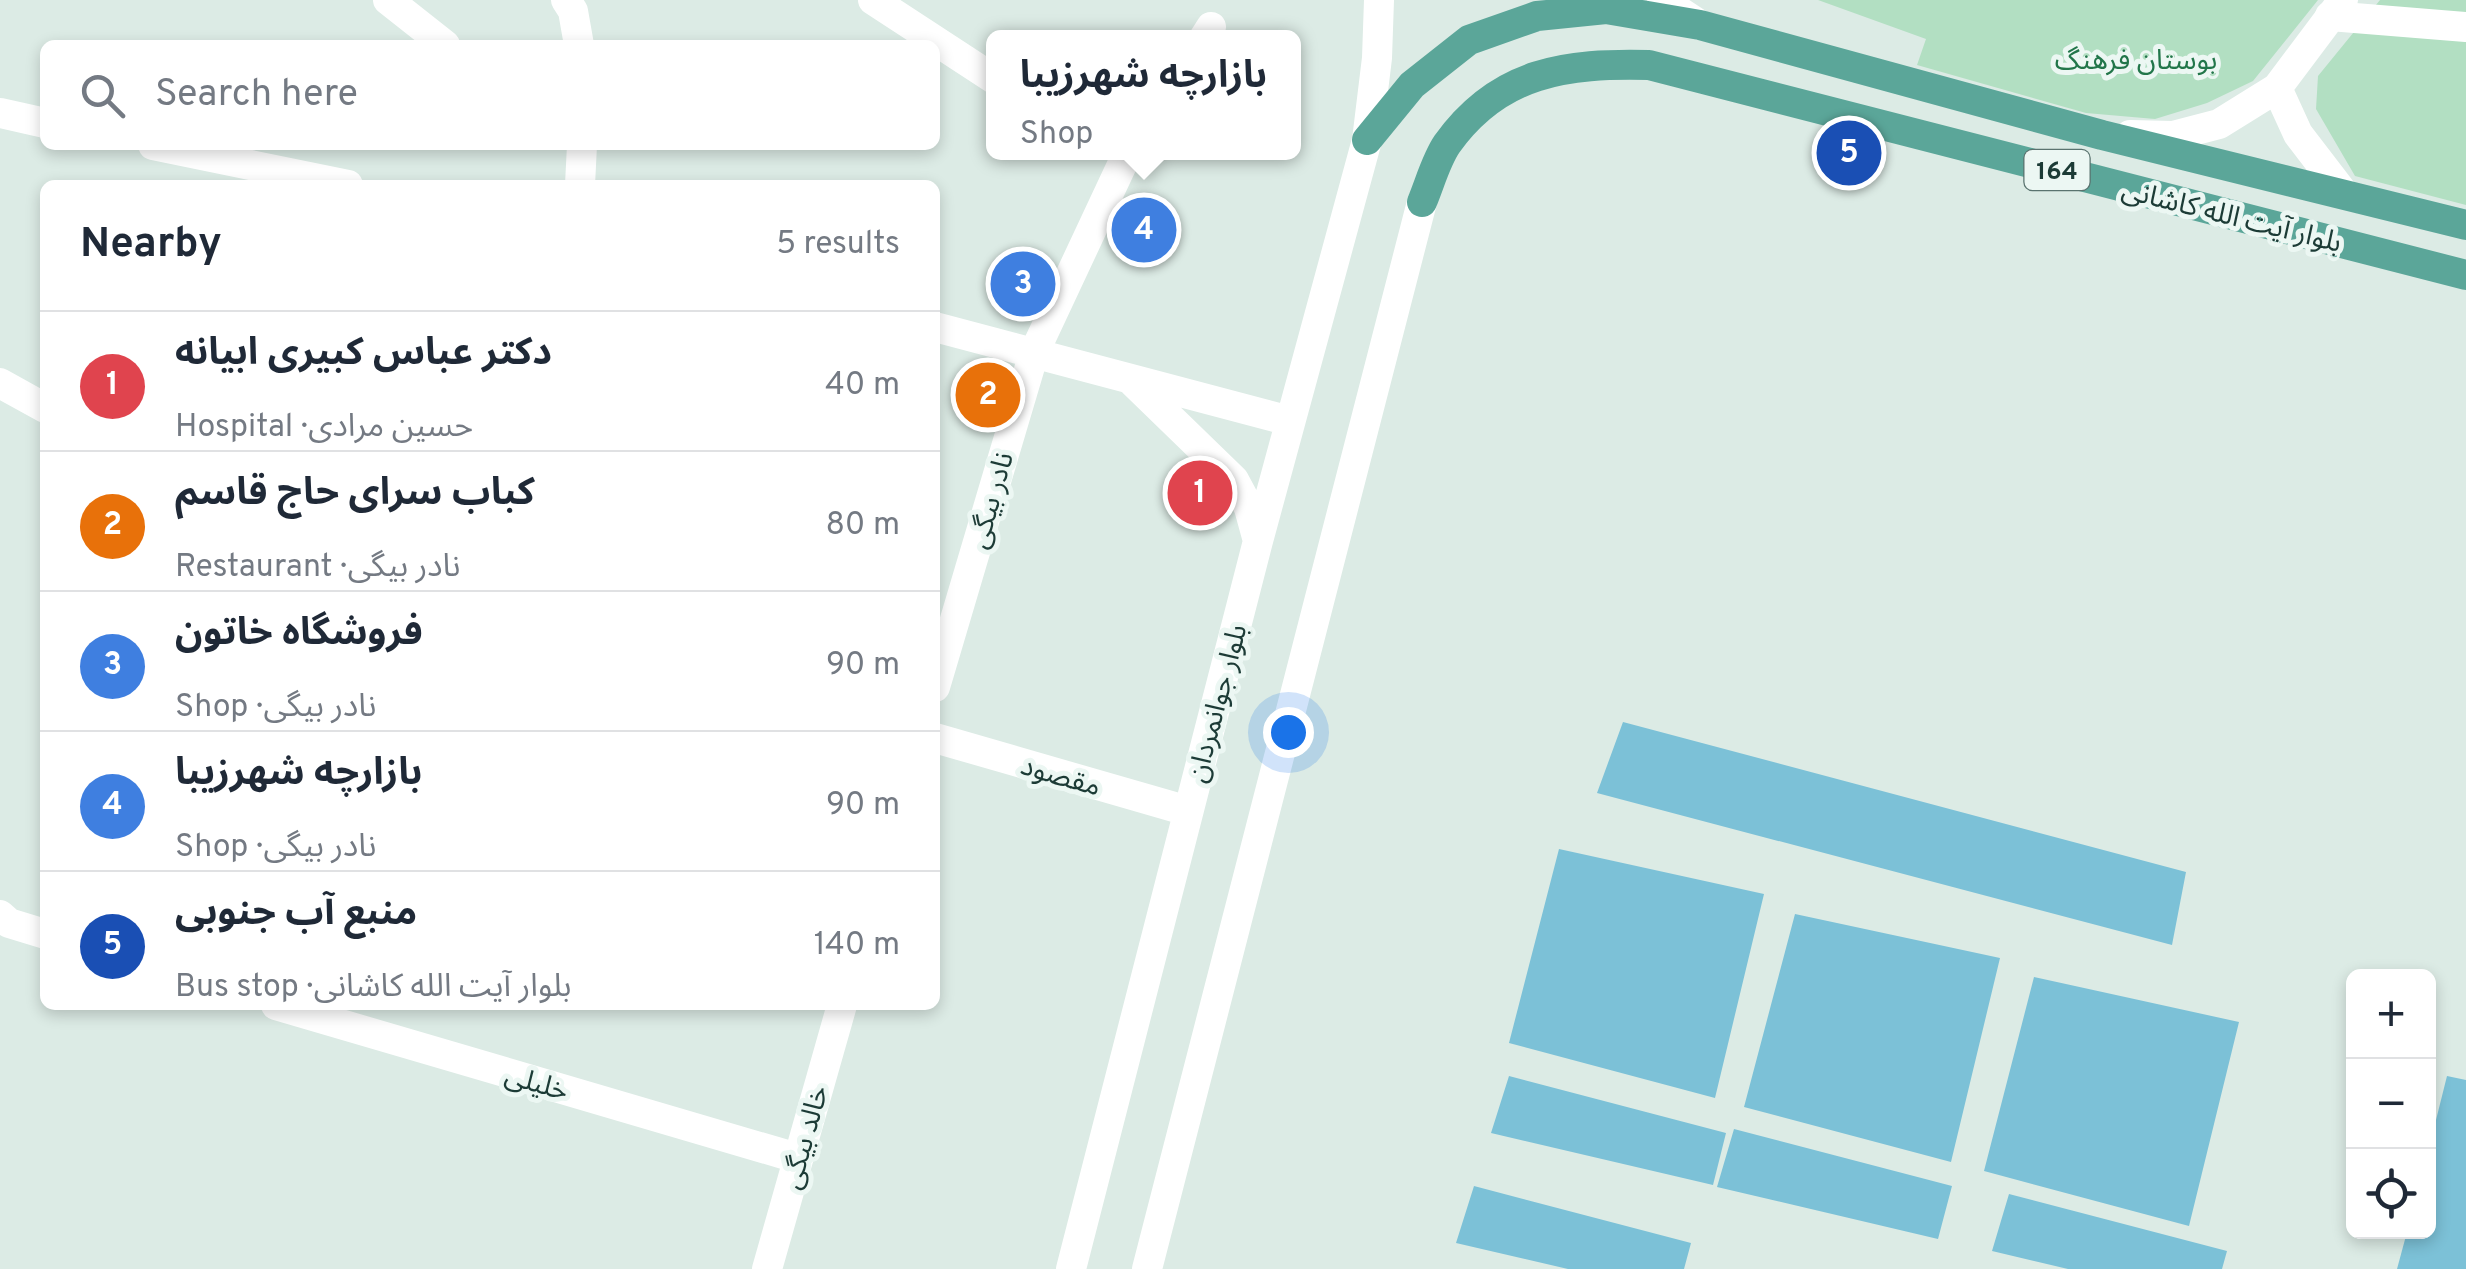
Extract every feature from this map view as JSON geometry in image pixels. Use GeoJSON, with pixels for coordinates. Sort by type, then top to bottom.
{"type":"FeatureCollection","features":[{"type":"Feature","properties":{"kind":"main road","name":"بلوار آیت الله کاشانی"},"geometry":{"type":"LineString","coordinates":[[1367,140],[1412,84],[1469,40],[1536,16],[1606,9],[1700,26],[2102,135],[2466,226]]}},
{"type":"Feature","properties":{"kind":"main road","name":"بلوار آیت الله کاشانی"},"geometry":{"type":"LineString","coordinates":[[1422,202],[1446,146],[1482,105],[1536,74],[1591,63],[1649,65],[2466,274]]}},
{"type":"Feature","properties":{"kind":"street"},"geometry":{"type":"LineString","coordinates":[[388,0],[439,40]]}},
{"type":"Feature","properties":{"kind":"street"},"geometry":{"type":"LineString","coordinates":[[566,0],[574,11],[579,40]]}},
{"type":"Feature","properties":{"kind":"street"},"geometry":{"type":"LineString","coordinates":[[873,0],[934,40]]}},
{"type":"Feature","properties":{"kind":"street","name":"بلوار جوانمردان"},"geometry":{"type":"LineString","coordinates":[[1071,1269],[1258,541],[1367,140],[1379,0]]}},
{"type":"Feature","properties":{"kind":"street","name":"164"},"geometry":{"type":"LineString","coordinates":[[1662,0],[1700,26]]}},
{"type":"Feature","properties":{"kind":"street"},"geometry":{"type":"LineString","coordinates":[[2102,135],[2173,136],[2219,124],[2278,88],[2337,8],[2466,27]]}},
{"type":"Feature","properties":{"kind":"street"},"geometry":{"type":"LineString","coordinates":[[940,44],[986,74]]}},
{"type":"Feature","properties":{"kind":"street"},"geometry":{"type":"LineString","coordinates":[[2278,88],[2298,134],[2344,194]]}},
{"type":"Feature","properties":{"kind":"street"},"geometry":{"type":"LineString","coordinates":[[0,114],[40,122]]}},
{"type":"Feature","properties":{"kind":"street"},"geometry":{"type":"LineString","coordinates":[[177,150],[324,180]]}},
{"type":"Feature","properties":{"kind":"street"},"geometry":{"type":"LineString","coordinates":[[580,180],[582,150]]}},
{"type":"Feature","properties":{"kind":"street","name":"نادر بیگی"},"geometry":{"type":"LineString","coordinates":[[940,669],[1034,353],[1116,160]]}},
{"type":"Feature","properties":{"kind":"street"},"geometry":{"type":"LineString","coordinates":[[1146,1269],[1422,202]]}},
{"type":"Feature","properties":{"kind":"street"},"geometry":{"type":"LineString","coordinates":[[940,328],[1290,421]]}},
{"type":"Feature","properties":{"kind":"street"},"geometry":{"type":"LineString","coordinates":[[1130,379],[1234,480],[1249,508],[1258,541]]}},
{"type":"Feature","properties":{"kind":"street"},"geometry":{"type":"LineString","coordinates":[[0,383],[40,405]]}},
{"type":"Feature","properties":{"kind":"street","name":"مقصود"},"geometry":{"type":"LineString","coordinates":[[940,739],[1188,812]]}},
{"type":"Feature","properties":{"kind":"street"},"geometry":{"type":"LineString","coordinates":[[3,929],[40,933]]}},
{"type":"Feature","properties":{"kind":"street","name":"خلیلی"},"geometry":{"type":"LineString","coordinates":[[293,1010],[797,1158]]}},
{"type":"Feature","properties":{"kind":"street","name":"خالد بیگی"},"geometry":{"type":"LineString","coordinates":[[767,1269],[841,1010]]}},
{"type":"Feature","properties":{"kind":"green space","name":"بوستان فرهنگ"},"geometry":{"type":"Polygon","coordinates":[[[1818,0],[2318,0],[2253,81],[2207,103],[2155,119],[2086,113],[1917,65],[1926,39],[1818,0]]]}},
{"type":"Feature","properties":{"kind":"green space"},"geometry":{"type":"Polygon","coordinates":[[[2380,0],[2466,0],[2466,205],[2355,176],[2316,109],[2318,76],[2380,0]]]}},
{"type":"Feature","properties":{"kind":"water"},"geometry":{"type":"Polygon","coordinates":[[[1623,722],[2186,872],[2172,945],[1597,793],[1623,722]]]}},
{"type":"Feature","properties":{"kind":"water"},"geometry":{"type":"Polygon","coordinates":[[[1559,849],[1764,894],[1715,1098],[1509,1043],[1559,849]]]}},
{"type":"Feature","properties":{"kind":"water"},"geometry":{"type":"Polygon","coordinates":[[[1795,914],[2000,958],[1951,1162],[1744,1107],[1795,914]]]}},
{"type":"Feature","properties":{"kind":"water"},"geometry":{"type":"Polygon","coordinates":[[[2034,977],[2239,1022],[2189,1226],[1984,1171],[2034,977]]]}},
{"type":"Feature","properties":{"kind":"water"},"geometry":{"type":"Polygon","coordinates":[[[1509,1076],[1726,1133],[1713,1185],[1491,1133],[1509,1076]]]}},
{"type":"Feature","properties":{"kind":"water"},"geometry":{"type":"Polygon","coordinates":[[[2447,1076],[2466,1080],[2466,1269],[2397,1269],[2405,1239],[2436,1239],[2436,1120],[2447,1076]]]}},
{"type":"Feature","properties":{"kind":"water"},"geometry":{"type":"Polygon","coordinates":[[[1734,1129],[1952,1186],[1938,1239],[1717,1187],[1734,1129]]]}},
{"type":"Feature","properties":{"kind":"water"},"geometry":{"type":"Polygon","coordinates":[[[1474,1186],[1691,1243],[1684,1269],[1568,1269],[1456,1243],[1474,1186]]]}},
{"type":"Feature","properties":{"kind":"water"},"geometry":{"type":"Polygon","coordinates":[[[2009,1194],[2227,1251],[2222,1269],[2068,1269],[1992,1251],[2009,1194]]]}},
{"type":"Feature","properties":{"kind":"place","name":"منبع آب جنوبی"},"geometry":{"type":"Point","coordinates":[1849,153]}},
{"type":"Feature","properties":{"kind":"place","name":"بازارچه شهرزیبا"},"geometry":{"type":"Point","coordinates":[1144,230]}},
{"type":"Feature","properties":{"kind":"place","name":"فروشگاه خاتون"},"geometry":{"type":"Point","coordinates":[1023,284]}},
{"type":"Feature","properties":{"kind":"place","name":"کباب سرای حاج قاسم"},"geometry":{"type":"Point","coordinates":[988,395]}},
{"type":"Feature","properties":{"kind":"place","name":"دکتر عباس کبیری ابیانه"},"geometry":{"type":"Point","coordinates":[1200,493]}}]}
